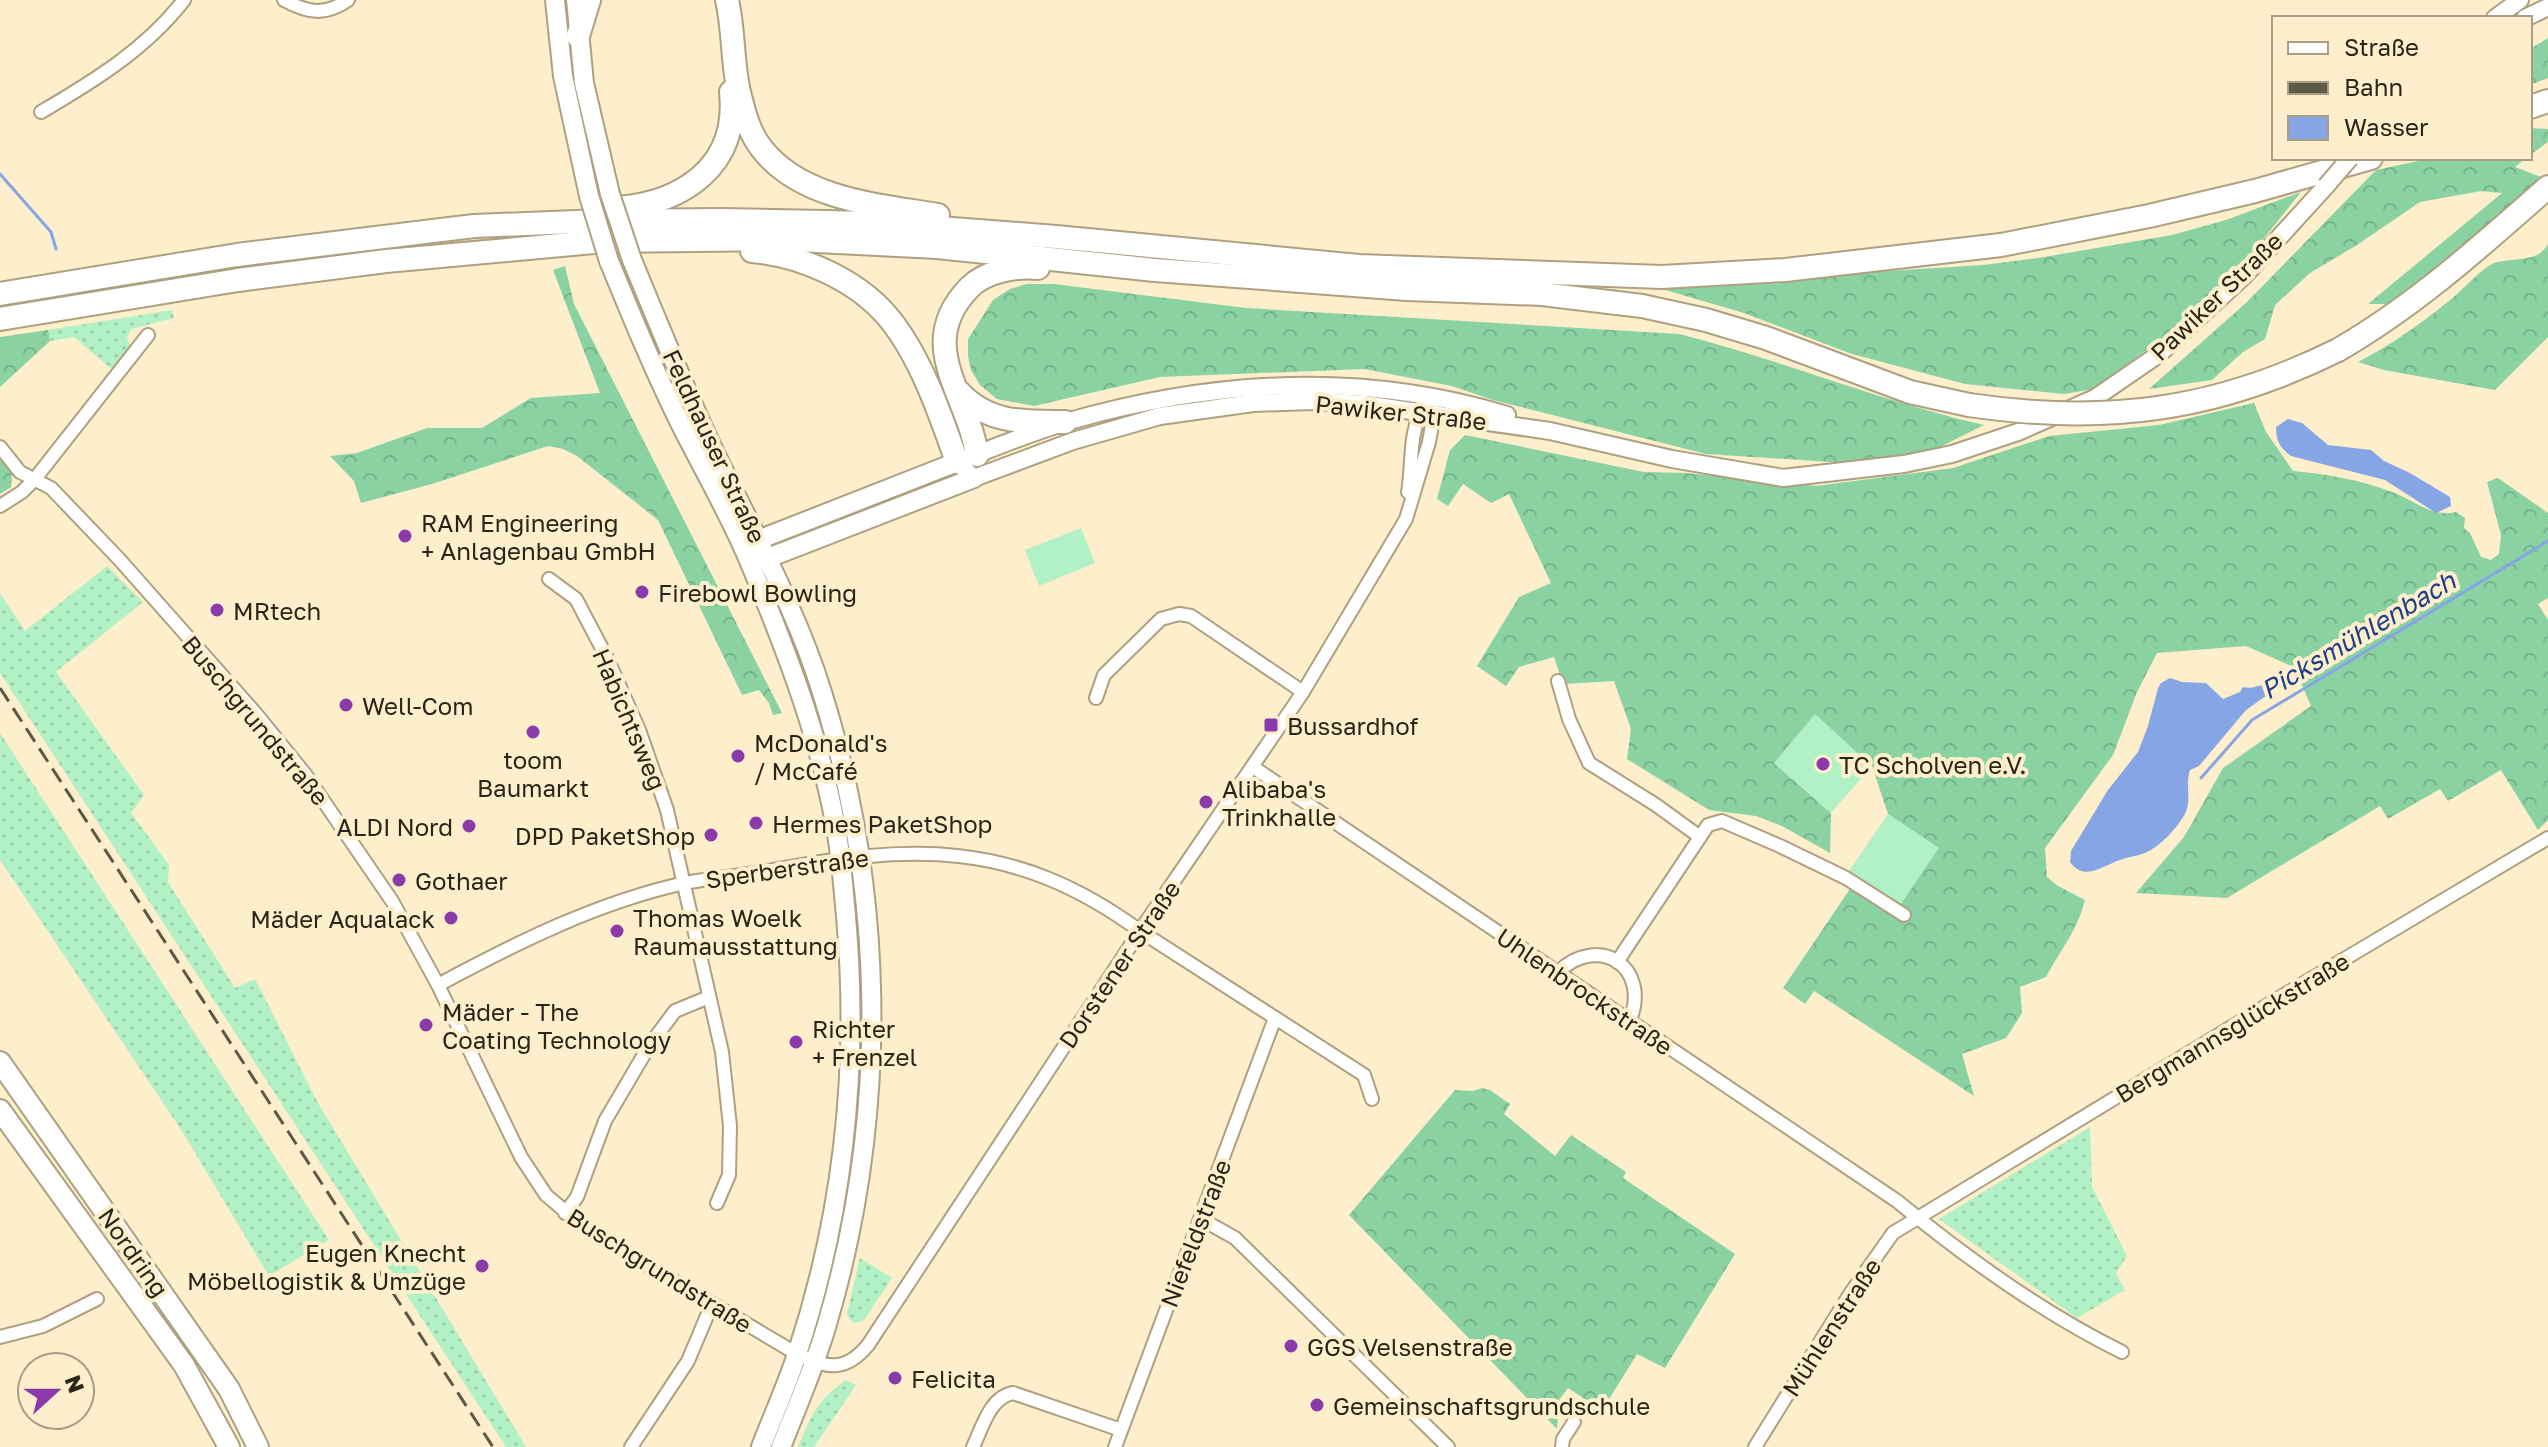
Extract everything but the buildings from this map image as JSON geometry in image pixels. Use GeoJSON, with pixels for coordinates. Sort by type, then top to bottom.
{"type":"FeatureCollection","features":[{"type":"Feature","properties":{"kind":"highway"},"geometry":{"type":"LineString","coordinates":[[578,36],[589,0]]}},
{"type":"Feature","properties":{"kind":"highway"},"geometry":{"type":"LineString","coordinates":[[474,226],[514,216],[639,206],[671,197],[697,181],[722,149],[732,105],[724,24],[718,0]]}},
{"type":"Feature","properties":{"kind":"highway"},"geometry":{"type":"LineString","coordinates":[[727,0],[738,88],[748,124],[762,150],[789,173],[827,193],[868,203],[1041,229],[1056,237]]}},
{"type":"Feature","properties":{"kind":"highway"},"geometry":{"type":"LineString","coordinates":[[0,294],[237,255],[474,226],[722,220],[875,223],[1359,266],[1662,277],[1785,270],[2015,242],[2224,198],[2364,160]]}},
{"type":"Feature","properties":{"kind":"highway"},"geometry":{"type":"LineString","coordinates":[[0,319],[238,280],[386,261],[643,239],[777,239],[937,247],[1155,270],[1407,289],[1542,294],[1642,306],[1751,333],[1910,392],[1969,405],[2043,414],[2106,414],[2159,409],[2219,397],[2265,383],[2338,350],[2405,309],[2436,285],[2548,187]]}},
{"type":"Feature","properties":{"kind":"highway"},"geometry":{"type":"LineString","coordinates":[[643,239],[686,246],[775,253],[827,272],[863,293],[888,318],[909,350],[967,458]]}},
{"type":"Feature","properties":{"kind":"highway"},"geometry":{"type":"LineString","coordinates":[[967,458],[973,433],[953,385],[943,347],[946,323],[958,300],[973,284],[998,272],[1026,267],[1115,275],[1155,270]]}},
{"type":"Feature","properties":{"kind":"highway"},"geometry":{"type":"LineString","coordinates":[[953,385],[976,408],[994,417],[1017,422],[1065,422]]}},
{"type":"Feature","properties":{"kind":"main road","name":"Feldhauser Straße"},"geometry":{"type":"LineString","coordinates":[[555,0],[563,76],[589,196],[609,261],[645,349],[752,547]]}},
{"type":"Feature","properties":{"kind":"main road","name":"Feldhauser Straße"},"geometry":{"type":"LineString","coordinates":[[576,0],[587,97],[610,194],[632,260],[752,547],[805,709],[836,824],[849,957],[851,1020],[847,1125],[836,1200],[797,1354]]}},
{"type":"Feature","properties":{"kind":"main road","name":"Pawiker Straße"},"geometry":{"type":"LineString","coordinates":[[752,547],[967,458]]}},
{"type":"Feature","properties":{"kind":"main road","name":"Pawiker Straße"},"geometry":{"type":"LineString","coordinates":[[768,558],[974,478]]}},
{"type":"Feature","properties":{"kind":"main road"},"geometry":{"type":"LineString","coordinates":[[752,547],[768,558]]}},
{"type":"Feature","properties":{"kind":"main road","name":"Feldhauser Straße"},"geometry":{"type":"LineString","coordinates":[[768,558],[815,672],[846,783],[865,888],[873,1020],[868,1125],[842,1271],[815,1363]]}},
{"type":"Feature","properties":{"kind":"main road","name":"Nordring"},"geometry":{"type":"LineString","coordinates":[[0,1062],[229,1389],[258,1447]]}},
{"type":"Feature","properties":{"kind":"main road","name":"Nordring"},"geometry":{"type":"LineString","coordinates":[[0,1110],[184,1365],[229,1447]]}},
{"type":"Feature","properties":{"kind":"main road"},"geometry":{"type":"LineString","coordinates":[[761,1447],[797,1354]]}},
{"type":"Feature","properties":{"kind":"main road"},"geometry":{"type":"LineString","coordinates":[[781,1447],[815,1363]]}},
{"type":"Feature","properties":{"kind":"street"},"geometry":{"type":"LineString","coordinates":[[41,112],[91,83],[148,40],[184,0]]}},
{"type":"Feature","properties":{"kind":"street"},"geometry":{"type":"LineString","coordinates":[[284,0],[314,13],[328,11],[348,0]]}},
{"type":"Feature","properties":{"kind":"street"},"geometry":{"type":"LineString","coordinates":[[2498,16],[2520,0]]}},
{"type":"Feature","properties":{"kind":"street"},"geometry":{"type":"LineString","coordinates":[[2529,16],[2548,7]]}},
{"type":"Feature","properties":{"kind":"street","name":"Pawiker Straße"},"geometry":{"type":"LineString","coordinates":[[974,478],[1073,441],[1160,416],[1253,403],[1313,401],[1428,408],[1550,431],[1672,459],[1783,478],[1904,464],[1952,454],[2018,432],[2095,398],[2159,354],[2243,277],[2348,160]]}},
{"type":"Feature","properties":{"kind":"street"},"geometry":{"type":"LineString","coordinates":[[0,506],[34,480],[148,335]]}},
{"type":"Feature","properties":{"kind":"street","name":"Pawiker Straße"},"geometry":{"type":"LineString","coordinates":[[967,458],[1065,422],[1221,388],[1337,386],[1380,389],[1428,408]]}},
{"type":"Feature","properties":{"kind":"street","name":"Dorstener Straße"},"geometry":{"type":"LineString","coordinates":[[815,1363],[840,1366],[857,1359],[868,1345],[1140,931],[1303,692],[1400,531],[1410,481],[1413,440],[1428,408]]}},
{"type":"Feature","properties":{"kind":"street","name":"Buschgrundstraße"},"geometry":{"type":"LineString","coordinates":[[0,447],[20,472],[51,488],[119,559],[305,774],[392,901],[438,985],[533,1178],[565,1213],[585,1228],[797,1354]]}},
{"type":"Feature","properties":{"kind":"street"},"geometry":{"type":"LineString","coordinates":[[967,458],[974,478]]}},
{"type":"Feature","properties":{"kind":"street","name":"Habichtsweg"},"geometry":{"type":"LineString","coordinates":[[549,579],[576,599],[623,692],[654,770],[684,884],[722,1052],[730,1126],[729,1175],[717,1203]]}},
{"type":"Feature","properties":{"kind":"street"},"geometry":{"type":"LineString","coordinates":[[1096,698],[1104,675],[1161,619],[1179,614],[1191,616],[1303,692]]}},
{"type":"Feature","properties":{"kind":"street"},"geometry":{"type":"LineString","coordinates":[[1558,681],[1569,719],[1589,763],[1700,837]]}},
{"type":"Feature","properties":{"kind":"street","name":"Uhlenbrockstraße"},"geometry":{"type":"LineString","coordinates":[[1253,767],[1897,1201],[2074,1328],[2122,1352]]}},
{"type":"Feature","properties":{"kind":"street"},"geometry":{"type":"LineString","coordinates":[[1617,962],[1708,825],[1722,821],[1846,878],[1904,915]]}},
{"type":"Feature","properties":{"kind":"street","name":"Bergmannsglückstraße"},"geometry":{"type":"LineString","coordinates":[[1917,1217],[2548,838]]}},
{"type":"Feature","properties":{"kind":"street","name":"Sperberstraße"},"geometry":{"type":"LineString","coordinates":[[438,985],[538,934],[608,906],[684,884],[860,856],[945,853],[1000,863],[1078,891],[1106,906],[1140,931]]}},
{"type":"Feature","properties":{"kind":"street"},"geometry":{"type":"LineString","coordinates":[[1140,931],[1364,1075],[1372,1099]]}},
{"type":"Feature","properties":{"kind":"street"},"geometry":{"type":"LineString","coordinates":[[1558,972],[1570,961],[1586,955],[1602,955],[1617,962],[1627,971],[1636,995],[1630,1020]]}},
{"type":"Feature","properties":{"kind":"street"},"geometry":{"type":"LineString","coordinates":[[565,1213],[577,1197],[605,1121],[649,1046],[675,1011],[709,997]]}},
{"type":"Feature","properties":{"kind":"street","name":"Niefeldstraße"},"geometry":{"type":"LineString","coordinates":[[1115,1447],[1275,1018]]}},
{"type":"Feature","properties":{"kind":"street","name":"Mühlenstraße"},"geometry":{"type":"LineString","coordinates":[[1755,1447],[1885,1242],[1917,1217]]}},
{"type":"Feature","properties":{"kind":"street"},"geometry":{"type":"LineString","coordinates":[[1201,1219],[1235,1238],[1448,1447]]}},
{"type":"Feature","properties":{"kind":"street"},"geometry":{"type":"LineString","coordinates":[[0,1337],[43,1326],[97,1299]]}},
{"type":"Feature","properties":{"kind":"street"},"geometry":{"type":"LineString","coordinates":[[631,1447],[688,1361],[712,1304]]}},
{"type":"Feature","properties":{"kind":"street"},"geometry":{"type":"LineString","coordinates":[[797,1354],[815,1363]]}},
{"type":"Feature","properties":{"kind":"street"},"geometry":{"type":"LineString","coordinates":[[973,1447],[992,1406],[1003,1395],[1013,1393],[1121,1430]]}},
{"type":"Feature","properties":{"kind":"street"},"geometry":{"type":"LineString","coordinates":[[1562,1447],[1563,1439],[1574,1422]]}},
{"type":"Feature","properties":{"kind":"green space"},"geometry":{"type":"Polygon","coordinates":[[[2548,38],[2548,78],[2532,84],[2532,48],[2548,38]]]}},
{"type":"Feature","properties":{"kind":"green space"},"geometry":{"type":"Polygon","coordinates":[[[2532,128],[2548,129],[2548,142],[2532,154],[2532,128]]]}},
{"type":"Feature","properties":{"kind":"green space"},"geometry":{"type":"Polygon","coordinates":[[[2424,160],[2524,160],[2515,167],[2541,177],[2493,224],[2387,304],[2368,304],[2502,193],[2481,191],[2420,202],[2310,273],[2275,305],[2265,339],[2243,352],[2212,380],[2149,389],[2247,302],[2376,170],[2424,160]]]}},
{"type":"Feature","properties":{"kind":"green space"},"geometry":{"type":"Polygon","coordinates":[[[2301,192],[2237,272],[2162,338],[2094,389],[2064,394],[1965,384],[1852,354],[1744,313],[1655,287],[1782,283],[1841,274],[1983,265],[2038,258],[2172,235],[2226,220],[2301,192]]]}},
{"type":"Feature","properties":{"kind":"green space"},"geometry":{"type":"Polygon","coordinates":[[[2548,244],[2548,337],[2495,390],[2384,370],[2358,362],[2424,320],[2487,267],[2536,255],[2548,244]]]}},
{"type":"Feature","properties":{"kind":"green space"},"geometry":{"type":"Polygon","coordinates":[[[565,266],[574,304],[782,713],[773,715],[759,690],[742,695],[658,520],[577,456],[548,446],[432,484],[361,503],[354,481],[330,456],[357,453],[427,428],[482,428],[531,398],[600,393],[553,270],[565,266]]]}},
{"type":"Feature","properties":{"kind":"green space"},"geometry":{"type":"Polygon","coordinates":[[[1027,284],[1054,284],[1246,308],[1679,334],[1984,425],[1936,449],[1847,463],[1706,454],[1493,400],[1452,386],[1364,369],[1160,377],[1034,406],[997,399],[980,385],[971,370],[968,356],[968,339],[993,300],[1010,289],[1027,284]]]}},
{"type":"Feature","properties":{"kind":"green space"},"geometry":{"type":"Polygon","coordinates":[[[172,310],[174,318],[131,329],[127,338],[132,349],[114,371],[74,337],[50,341],[48,330],[172,310]]]}},
{"type":"Feature","properties":{"kind":"green space"},"geometry":{"type":"Polygon","coordinates":[[[48,330],[50,341],[0,387],[0,337],[48,330]]]}},
{"type":"Feature","properties":{"kind":"green space"},"geometry":{"type":"Polygon","coordinates":[[[2254,403],[2266,432],[2293,471],[2356,481],[2392,492],[2439,513],[2456,512],[2465,518],[2464,528],[2470,533],[2481,557],[2491,560],[2499,554],[2501,535],[2487,482],[2498,478],[2548,513],[2548,598],[2538,604],[2548,620],[2548,820],[2538,830],[2501,770],[2448,801],[2440,789],[2388,819],[2380,806],[2227,898],[2136,893],[2184,837],[2223,768],[2311,706],[2294,667],[2246,646],[2157,653],[2137,692],[2113,755],[2045,848],[2047,877],[2085,900],[2078,921],[2046,977],[2020,987],[2022,1013],[2006,1038],[1962,1054],[1974,1096],[1814,991],[1805,1004],[1783,988],[1858,877],[1900,905],[1938,848],[1888,814],[1872,766],[1774,763],[1831,813],[1830,853],[1782,826],[1756,816],[1709,810],[1627,759],[1631,729],[1614,681],[1563,684],[1554,657],[1519,667],[1506,686],[1477,666],[1519,597],[1551,583],[1509,494],[1491,503],[1463,484],[1448,506],[1437,499],[1450,450],[1465,435],[1644,472],[1687,473],[1816,486],[1953,468],[2049,436],[2159,425],[2254,403]]]}},
{"type":"Feature","properties":{"kind":"green space"},"geometry":{"type":"Polygon","coordinates":[[[0,452],[12,477],[11,487],[0,494],[0,452]]]}},
{"type":"Feature","properties":{"kind":"green space"},"geometry":{"type":"Polygon","coordinates":[[[1081,528],[1095,563],[1039,586],[1025,550],[1081,528]]]}},
{"type":"Feature","properties":{"kind":"green space"},"geometry":{"type":"Polygon","coordinates":[[[107,566],[143,602],[56,672],[144,795],[131,813],[169,865],[168,882],[235,988],[255,979],[318,1103],[526,1447],[506,1447],[0,673],[0,593],[25,631],[107,566]]]}},
{"type":"Feature","properties":{"kind":"green space","name":"TC Scholven e.V."},"geometry":{"type":"Polygon","coordinates":[[[1815,714],[1872,766],[1831,813],[1774,763],[1815,714]]]}},
{"type":"Feature","properties":{"kind":"green space"},"geometry":{"type":"Polygon","coordinates":[[[0,733],[329,1240],[269,1276],[182,1131],[0,860],[0,733]]]}},
{"type":"Feature","properties":{"kind":"green space","name":"TC Scholven e.V."},"geometry":{"type":"Polygon","coordinates":[[[1888,814],[1939,848],[1900,905],[1849,871],[1888,814]]]}},
{"type":"Feature","properties":{"kind":"green space"},"geometry":{"type":"Polygon","coordinates":[[[1482,1088],[1510,1104],[1504,1114],[1555,1156],[1571,1135],[1626,1172],[1623,1178],[1735,1254],[1665,1368],[1637,1354],[1606,1404],[1597,1407],[1568,1388],[1559,1400],[1557,1429],[1349,1215],[1455,1090],[1482,1088]]]}},
{"type":"Feature","properties":{"kind":"green space"},"geometry":{"type":"Polygon","coordinates":[[[2090,1127],[2092,1187],[2127,1256],[2116,1273],[2125,1290],[2077,1318],[1939,1219],[2090,1127]]]}},
{"type":"Feature","properties":{"kind":"green space"},"geometry":{"type":"Polygon","coordinates":[[[860,1258],[892,1278],[864,1320],[855,1323],[847,1314],[860,1258]]]}},
{"type":"Feature","properties":{"kind":"green space"},"geometry":{"type":"Polygon","coordinates":[[[846,1380],[856,1385],[814,1447],[798,1447],[816,1409],[846,1380]]]}},
{"type":"Feature","properties":{"kind":"water"},"geometry":{"type":"Polygon","coordinates":[[[2288,419],[2302,423],[2328,445],[2371,450],[2384,461],[2450,497],[2451,506],[2436,513],[2385,480],[2291,456],[2279,444],[2276,432],[2276,427],[2288,419]]]}},
{"type":"Feature","properties":{"kind":"water"},"geometry":{"type":"Polygon","coordinates":[[[2170,678],[2206,683],[2223,699],[2240,692],[2243,687],[2269,685],[2273,691],[2246,710],[2199,766],[2190,770],[2185,814],[2162,842],[2145,853],[2094,871],[2081,871],[2070,862],[2071,851],[2108,790],[2138,752],[2158,688],[2170,678]]]}},
{"type":"Feature","properties":{"kind":"waterway"},"geometry":{"type":"LineString","coordinates":[[0,174],[51,232],[56,249]]}},
{"type":"Feature","properties":{"kind":"waterway","name":"Picksmühlenbach"},"geometry":{"type":"LineString","coordinates":[[2201,778],[2252,720],[2548,541]]}},
{"type":"Feature","properties":{"kind":"railway"},"geometry":{"type":"LineString","coordinates":[[0,688],[493,1447]]}},
{"type":"Feature","properties":{"kind":"place","name":"RAM Engineering + Anlagenbau GmbH"},"geometry":{"type":"Point","coordinates":[405,536]}},
{"type":"Feature","properties":{"kind":"place","name":"Firebowl Bowling"},"geometry":{"type":"Point","coordinates":[642,592]}},
{"type":"Feature","properties":{"kind":"place","name":"MRtech"},"geometry":{"type":"Point","coordinates":[217,610]}},
{"type":"Feature","properties":{"kind":"place","name":"Well-Com"},"geometry":{"type":"Point","coordinates":[346,705]}},
{"type":"Feature","properties":{"kind":"place","name":"Bussardhof"},"geometry":{"type":"Point","coordinates":[1271,725]}},
{"type":"Feature","properties":{"kind":"place","name":"toom Baumarkt"},"geometry":{"type":"Point","coordinates":[533,732]}},
{"type":"Feature","properties":{"kind":"place","name":"McDonald's / McCafé"},"geometry":{"type":"Point","coordinates":[738,756]}},
{"type":"Feature","properties":{"kind":"place","name":"TC Scholven e.V."},"geometry":{"type":"Point","coordinates":[1823,764]}},
{"type":"Feature","properties":{"kind":"place","name":"Alibaba's Trinkhalle"},"geometry":{"type":"Point","coordinates":[1206,802]}},
{"type":"Feature","properties":{"kind":"place","name":"Hermes PaketShop"},"geometry":{"type":"Point","coordinates":[756,823]}},
{"type":"Feature","properties":{"kind":"place","name":"ALDI Nord"},"geometry":{"type":"Point","coordinates":[469,826]}},
{"type":"Feature","properties":{"kind":"place","name":"DPD PaketShop"},"geometry":{"type":"Point","coordinates":[711,835]}},
{"type":"Feature","properties":{"kind":"place","name":"Gothaer"},"geometry":{"type":"Point","coordinates":[399,880]}},
{"type":"Feature","properties":{"kind":"place","name":"Mäder Aqualack"},"geometry":{"type":"Point","coordinates":[451,918]}},
{"type":"Feature","properties":{"kind":"place","name":"Thomas Woelk Raumausstattung"},"geometry":{"type":"Point","coordinates":[617,931]}},
{"type":"Feature","properties":{"kind":"place","name":"Mäder - The Coating Technology"},"geometry":{"type":"Point","coordinates":[426,1025]}},
{"type":"Feature","properties":{"kind":"place","name":"Richter + Frenzel"},"geometry":{"type":"Point","coordinates":[796,1042]}},
{"type":"Feature","properties":{"kind":"place","name":"Eugen Knecht Möbellogistik & Umzüge"},"geometry":{"type":"Point","coordinates":[482,1266]}},
{"type":"Feature","properties":{"kind":"place","name":"GGS Velsenstraße"},"geometry":{"type":"Point","coordinates":[1291,1346]}},
{"type":"Feature","properties":{"kind":"place","name":"Felicita"},"geometry":{"type":"Point","coordinates":[895,1378]}},
{"type":"Feature","properties":{"kind":"place","name":"Gemeinschaftsgrundschule"},"geometry":{"type":"Point","coordinates":[1317,1405]}}]}
